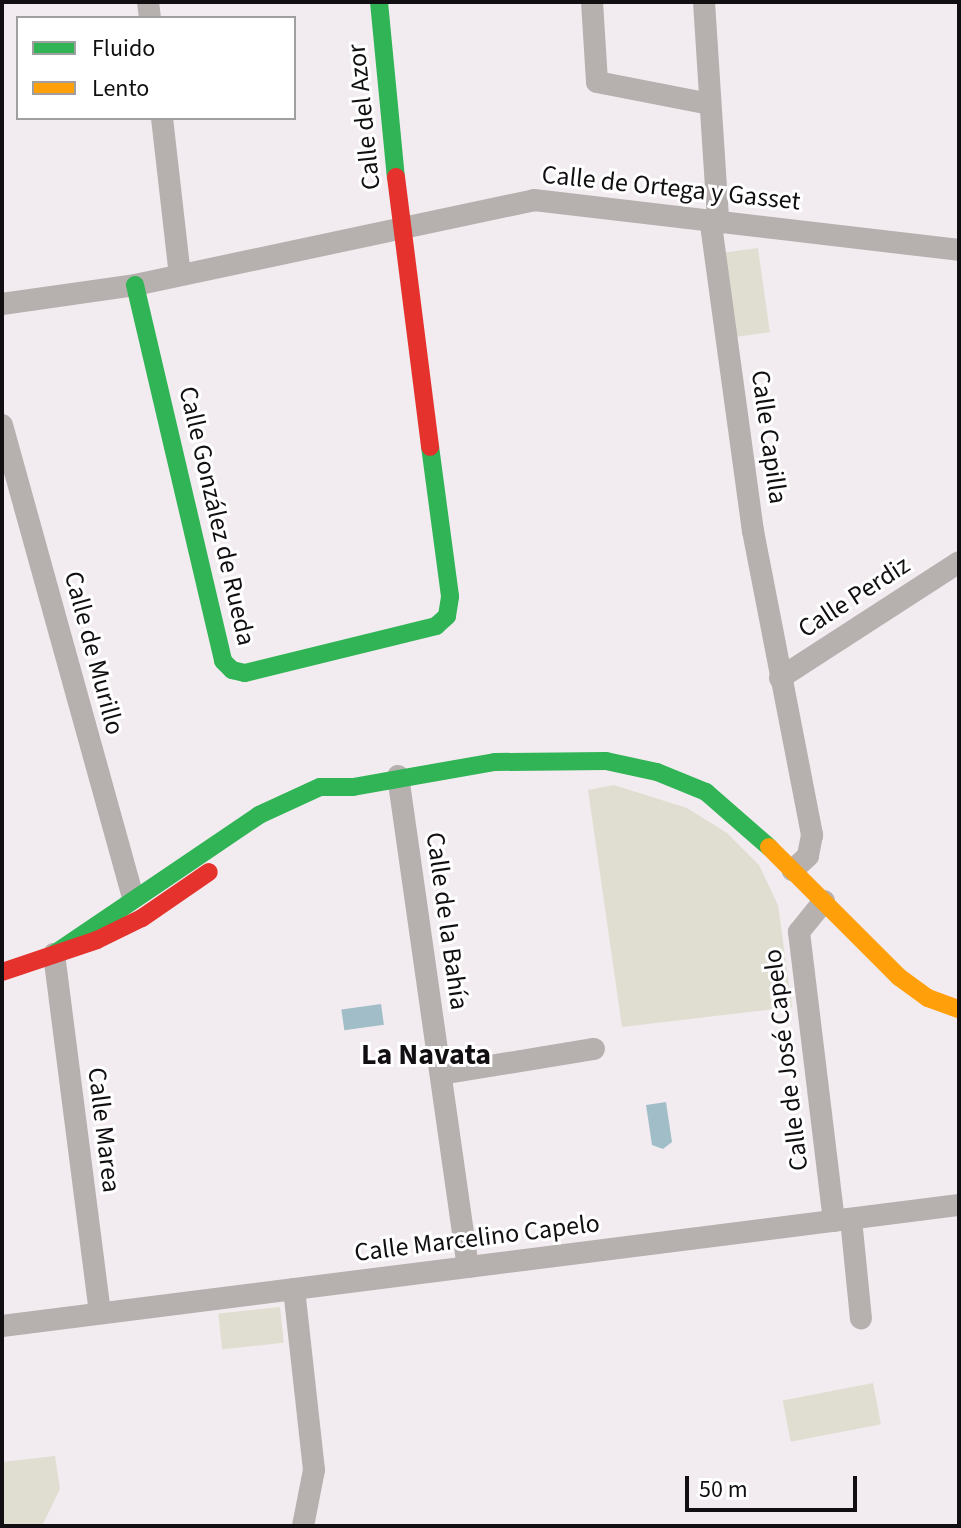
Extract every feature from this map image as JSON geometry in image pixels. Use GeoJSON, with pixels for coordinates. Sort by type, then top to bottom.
{"type":"FeatureCollection","features":[{"type":"Feature","properties":{"kind":"main road","name":"Calle del Azor"},"geometry":{"type":"LineString","coordinates":[[379,2],[401,227]]}},
{"type":"Feature","properties":{"kind":"main road","name":"Calle González de Rueda"},"geometry":{"type":"LineString","coordinates":[[135,285],[223,661],[232,670],[245,673],[436,626],[447,616],[450,596],[401,227]]}},
{"type":"Feature","properties":{"kind":"main road"},"geometry":{"type":"LineString","coordinates":[[54,954],[133,896],[259,815],[320,787],[353,787],[398,776],[552,759],[606,761],[657,772],[706,792],[793,870],[912,988],[959,1009]]}},
{"type":"Feature","properties":{"kind":"main road"},"geometry":{"type":"LineString","coordinates":[[2,972],[97,940],[142,918],[251,845],[268,824],[320,787]]}},
{"type":"Feature","properties":{"kind":"main road"},"geometry":{"type":"LineString","coordinates":[[303,817],[353,787]]}},
{"type":"Feature","properties":{"kind":"main road"},"geometry":{"type":"LineString","coordinates":[[133,896],[147,900],[213,857],[251,845]]}},
{"type":"Feature","properties":{"kind":"main road"},"geometry":{"type":"LineString","coordinates":[[97,940],[133,896]]}},
{"type":"Feature","properties":{"kind":"street"},"geometry":{"type":"LineString","coordinates":[[592,2],[597,82],[710,104]]}},
{"type":"Feature","properties":{"kind":"street","name":"Calle Capilla"},"geometry":{"type":"LineString","coordinates":[[704,2],[718,220],[712,232],[716,264],[753,531],[812,835],[808,856],[793,870]]}},
{"type":"Feature","properties":{"kind":"street"},"geometry":{"type":"LineString","coordinates":[[162,120],[180,275]]}},
{"type":"Feature","properties":{"kind":"street","name":"Calle de Ortega y Gasset"},"geometry":{"type":"LineString","coordinates":[[2,304],[135,285],[534,200],[694,222],[718,220],[959,250]]}},
{"type":"Feature","properties":{"kind":"street","name":"Calle de Murillo"},"geometry":{"type":"LineString","coordinates":[[2,425],[133,896]]}},
{"type":"Feature","properties":{"kind":"street","name":"Calle Perdiz"},"geometry":{"type":"LineString","coordinates":[[780,678],[959,562]]}},
{"type":"Feature","properties":{"kind":"street","name":"Calle de la Bahía"},"geometry":{"type":"LineString","coordinates":[[398,776],[468,1267]]}},
{"type":"Feature","properties":{"kind":"street","name":"Calle de José Capelo"},"geometry":{"type":"LineString","coordinates":[[824,901],[799,932],[842,1220],[861,1319]]}},
{"type":"Feature","properties":{"kind":"street","name":"Calle Marea"},"geometry":{"type":"LineString","coordinates":[[54,954],[100,1313]]}},
{"type":"Feature","properties":{"kind":"street"},"geometry":{"type":"LineString","coordinates":[[441,1074],[594,1049]]}},
{"type":"Feature","properties":{"kind":"street","name":"Calle Marcelino Capelo"},"geometry":{"type":"LineString","coordinates":[[2,1326],[959,1205]]}},
{"type":"Feature","properties":{"kind":"street"},"geometry":{"type":"LineString","coordinates":[[294,1289],[314,1470],[303,1526]]}},
{"type":"Feature","properties":{"kind":"shaded area"},"geometry":{"type":"Polygon","coordinates":[[[758,248],[770,332],[735,337],[723,253],[758,248]]]}},
{"type":"Feature","properties":{"kind":"shaded area"},"geometry":{"type":"Polygon","coordinates":[[[614,785],[687,808],[727,833],[759,865],[778,905],[792,1007],[622,1027],[588,790],[614,785]]]}},
{"type":"Feature","properties":{"kind":"shaded area"},"geometry":{"type":"Polygon","coordinates":[[[280,1307],[284,1343],[222,1349],[218,1313],[280,1307]]]}},
{"type":"Feature","properties":{"kind":"shaded area"},"geometry":{"type":"Polygon","coordinates":[[[873,1383],[881,1424],[791,1442],[783,1401],[873,1383]]]}},
{"type":"Feature","properties":{"kind":"shaded area"},"geometry":{"type":"Polygon","coordinates":[[[55,1456],[60,1489],[42,1526],[2,1526],[2,1462],[55,1456]]]}},
{"type":"Feature","properties":{"kind":"water"},"geometry":{"type":"Polygon","coordinates":[[[381,1004],[384,1025],[344,1030],[341,1010],[381,1004]]]}},
{"type":"Feature","properties":{"kind":"water"},"geometry":{"type":"Polygon","coordinates":[[[666,1102],[672,1142],[663,1149],[652,1145],[646,1105],[666,1102]]]}},
{"type":"Feature","properties":{"kind":"traffic: fast"},"geometry":{"type":"LineString","coordinates":[[379,2],[396,177]]}},
{"type":"Feature","properties":{"kind":"traffic: fast"},"geometry":{"type":"LineString","coordinates":[[135,285],[223,661],[232,670],[245,673],[436,626],[447,616],[450,596],[430,447]]}},
{"type":"Feature","properties":{"kind":"traffic: fast"},"geometry":{"type":"LineString","coordinates":[[54,954],[259,815],[320,787],[353,787],[495,762],[606,761],[657,772],[706,792],[769,847]]}},
{"type":"Feature","properties":{"kind":"traffic: slow"},"geometry":{"type":"LineString","coordinates":[[769,847],[899,977],[928,998],[959,1009]]}},
{"type":"Feature","properties":{"kind":"traffic: jam"},"geometry":{"type":"LineString","coordinates":[[396,177],[430,447]]}},
{"type":"Feature","properties":{"kind":"traffic: jam"},"geometry":{"type":"LineString","coordinates":[[2,972],[97,940],[142,918],[209,872]]}},
{"type":"Feature","properties":{"kind":"district","name":"La Navata"},"geometry":{"type":"Point","coordinates":[426,1055]}}]}
